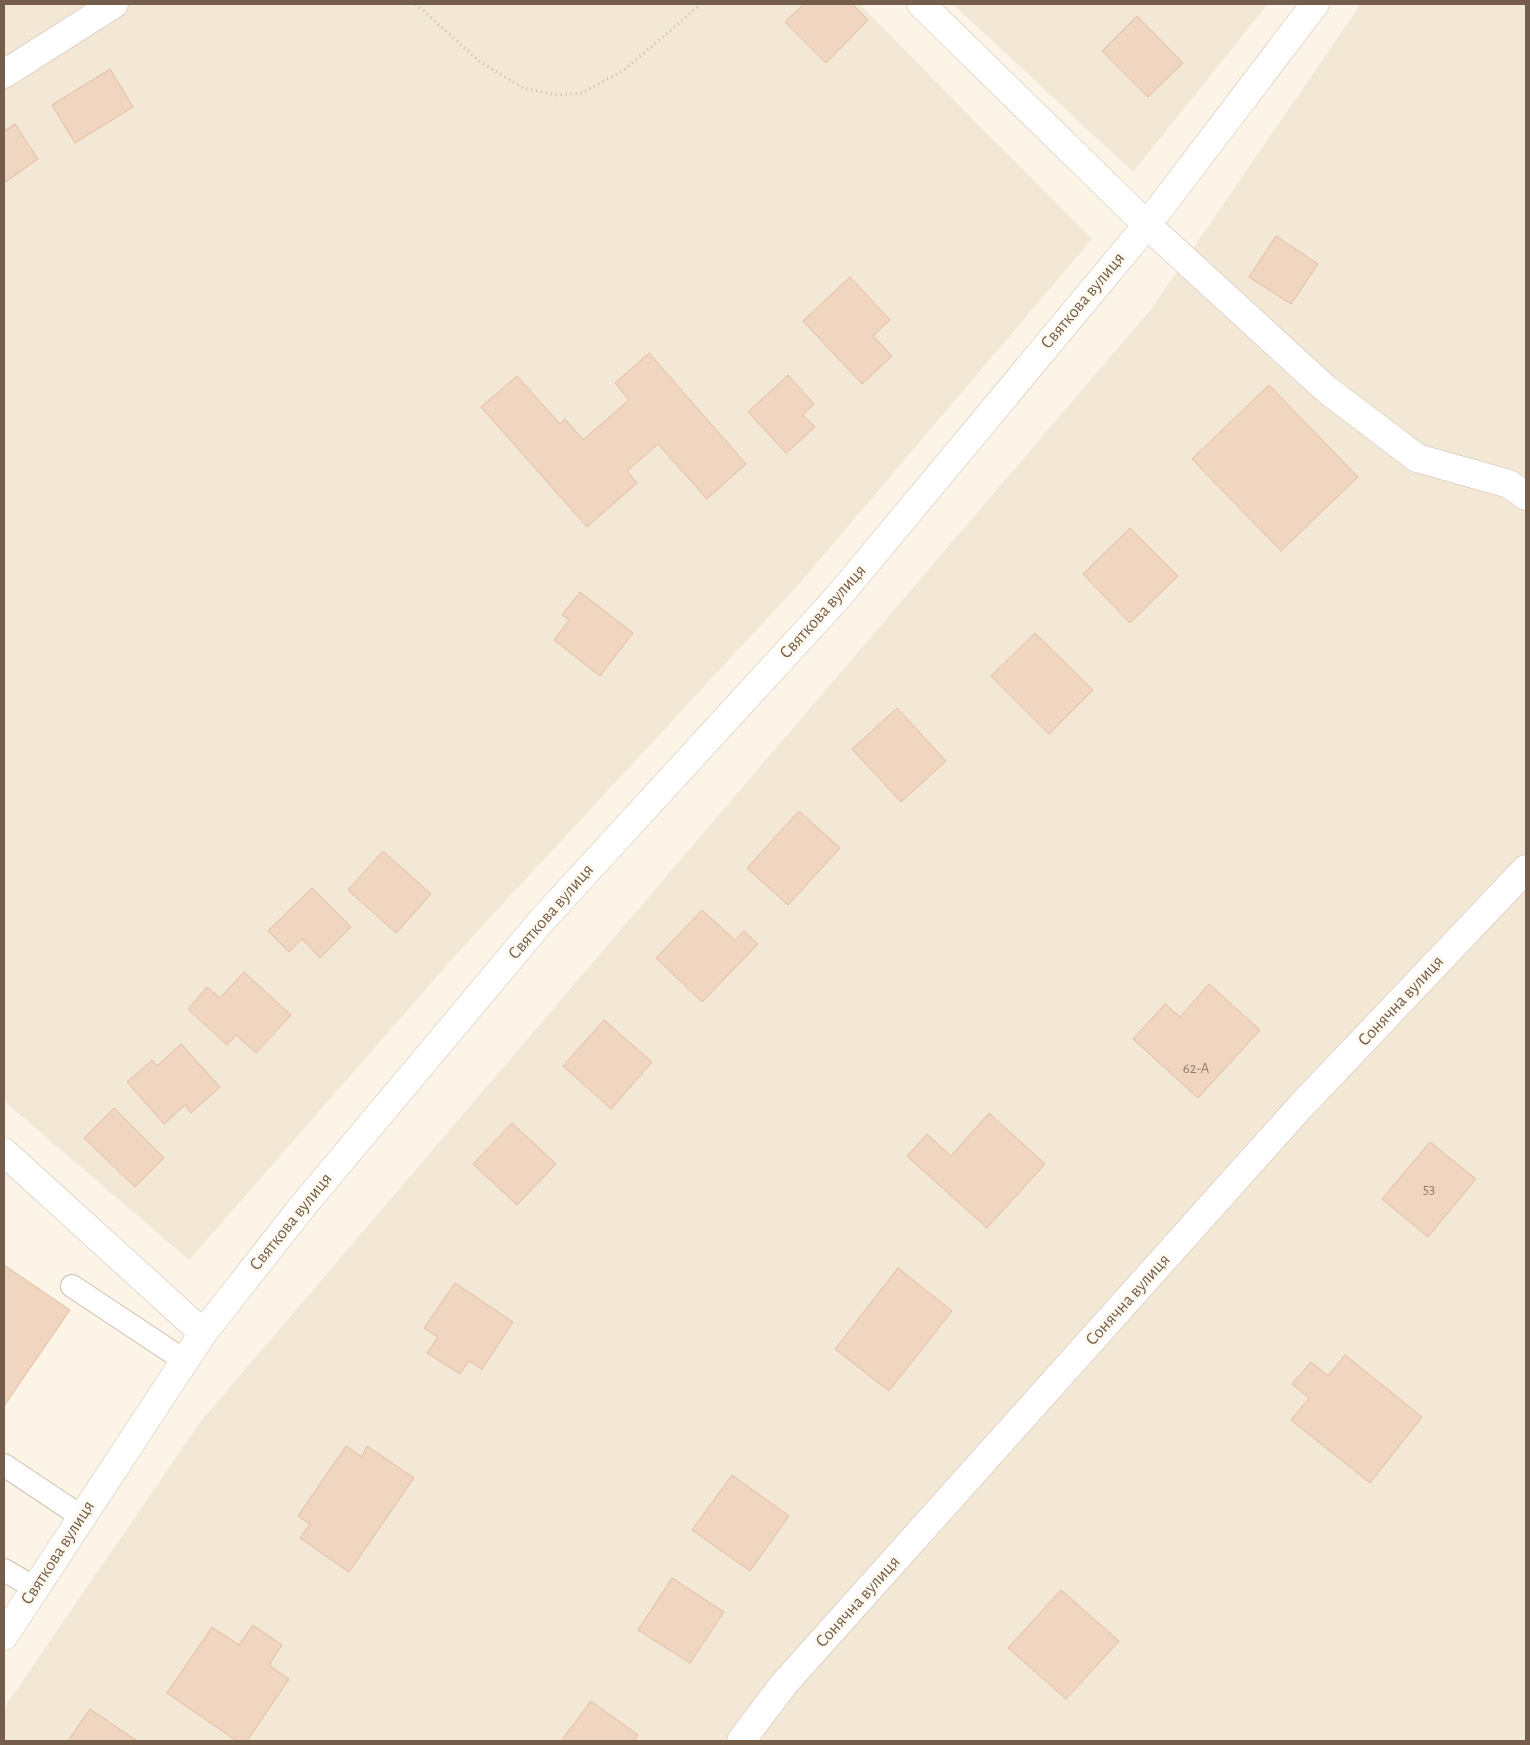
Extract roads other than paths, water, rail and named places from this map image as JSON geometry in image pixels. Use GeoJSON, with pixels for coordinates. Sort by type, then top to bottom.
{"type":"FeatureCollection","features":[{"type":"Feature","properties":{"kind":"street"},"geometry":{"type":"LineString","coordinates":[[4,74],[114,4]]}},
{"type":"Feature","properties":{"kind":"street"},"geometry":{"type":"LineString","coordinates":[[921,4],[1146,225],[1326,389],[1417,458],[1510,484],[1526,496]]}},
{"type":"Feature","properties":{"kind":"street","name":"Святкова вулиця"},"geometry":{"type":"LineString","coordinates":[[4,1636],[203,1333],[302,1207],[543,919],[838,597],[1146,225],[1315,4]]}},
{"type":"Feature","properties":{"kind":"street","name":"Сонячна вулиця"},"geometry":{"type":"LineString","coordinates":[[741,1741],[782,1685],[1300,1107],[1526,868]]}},
{"type":"Feature","properties":{"kind":"street"},"geometry":{"type":"LineString","coordinates":[[4,1152],[203,1333]]}},
{"type":"Feature","properties":{"kind":"lane"},"geometry":{"type":"LineString","coordinates":[[72,1286],[185,1361]]}},
{"type":"Feature","properties":{"kind":"lane"},"geometry":{"type":"LineString","coordinates":[[4,1465],[82,1517]]}},
{"type":"Feature","properties":{"kind":"lane"},"geometry":{"type":"LineString","coordinates":[[4,1570],[35,1588]]}}]}
